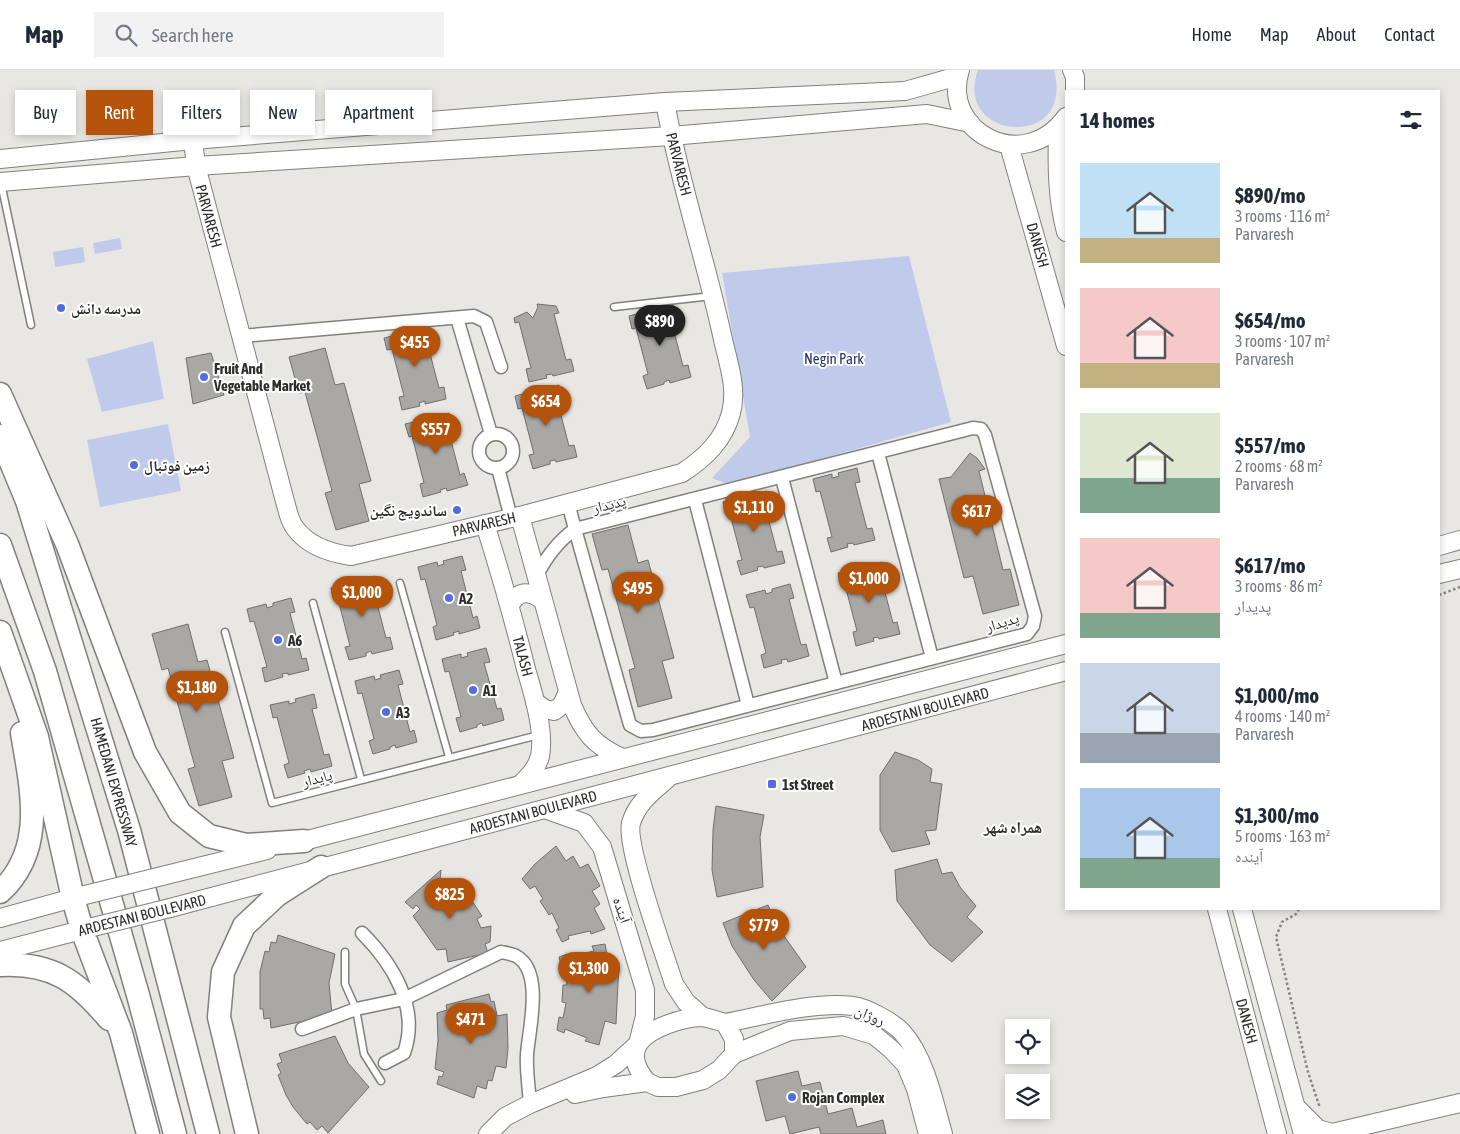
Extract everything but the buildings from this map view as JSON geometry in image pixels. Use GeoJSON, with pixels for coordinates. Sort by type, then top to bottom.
{"type":"FeatureCollection","features":[{"type":"Feature","properties":{"kind":"highway"},"geometry":{"type":"LineString","coordinates":[[0,394],[66,544],[145,752],[180,812],[209,836],[246,845],[304,841]]}},
{"type":"Feature","properties":{"kind":"highway","name":"HAMEDANI EXPRESSWAY"},"geometry":{"type":"LineString","coordinates":[[0,436],[36,528],[129,830],[208,1134]]}},
{"type":"Feature","properties":{"kind":"highway"},"geometry":{"type":"LineString","coordinates":[[0,545],[45,671],[138,995],[175,1134]]}},
{"type":"Feature","properties":{"kind":"highway"},"geometry":{"type":"LineString","coordinates":[[0,892],[21,868],[32,832],[31,788],[2,640]]}},
{"type":"Feature","properties":{"kind":"highway"},"geometry":{"type":"LineString","coordinates":[[2,640],[37,737],[88,929],[121,1033],[148,1134]]}},
{"type":"Feature","properties":{"kind":"highway"},"geometry":{"type":"LineString","coordinates":[[246,1134],[219,1017],[223,972],[244,926],[277,895],[322,867]]}},
{"type":"Feature","properties":{"kind":"highway"},"geometry":{"type":"LineString","coordinates":[[0,965],[22,964],[43,967],[69,979],[91,997],[121,1033]]}},
{"type":"Feature","properties":{"kind":"street"},"geometry":{"type":"LineString","coordinates":[[1072,70],[1075,90]]}},
{"type":"Feature","properties":{"kind":"street"},"geometry":{"type":"LineString","coordinates":[[0,159],[192,140],[665,102],[904,91],[959,73],[958,93],[962,110],[970,123],[981,134],[994,142],[1009,145],[1027,145],[1044,139],[1062,123]]}},
{"type":"Feature","properties":{"kind":"street","name":"PARVARESH"},"geometry":{"type":"LineString","coordinates":[[192,140],[196,166],[240,336],[294,528],[311,543],[331,553],[351,556],[515,517],[682,473],[703,459],[720,438],[731,413],[734,391],[714,296],[671,136],[665,102]]}},
{"type":"Feature","properties":{"kind":"street"},"geometry":{"type":"LineString","coordinates":[[0,182],[196,166],[671,136],[927,114],[970,123]]}},
{"type":"Feature","properties":{"kind":"street","name":"DANESH"},"geometry":{"type":"LineString","coordinates":[[1062,123],[1057,179],[1060,210],[1065,228]]}},
{"type":"Feature","properties":{"kind":"street","name":"DANESH"},"geometry":{"type":"LineString","coordinates":[[1009,145],[1065,342]]}},
{"type":"Feature","properties":{"kind":"street"},"geometry":{"type":"LineString","coordinates":[[240,336],[474,316],[486,322],[501,367]]}},
{"type":"Feature","properties":{"kind":"street"},"geometry":{"type":"LineString","coordinates":[[456,318],[491,434]]}},
{"type":"Feature","properties":{"kind":"street","name":"پدیدار"},"geometry":{"type":"LineString","coordinates":[[536,577],[543,562],[553,548],[575,529],[973,428],[981,429],[986,435],[1035,616],[1033,626],[1027,634],[653,730],[641,731],[630,725],[575,529]]}},
{"type":"Feature","properties":{"kind":"street"},"geometry":{"type":"LineString","coordinates":[[491,434],[502,434],[512,446],[513,451],[510,462],[498,468],[485,465],[479,456],[479,445],[486,436],[491,434]]}},
{"type":"Feature","properties":{"kind":"street"},"geometry":{"type":"LineString","coordinates":[[878,453],[932,658]]}},
{"type":"Feature","properties":{"kind":"street"},"geometry":{"type":"LineString","coordinates":[[498,468],[536,577],[567,694],[578,722],[590,738],[603,749],[622,758]]}},
{"type":"Feature","properties":{"kind":"street"},"geometry":{"type":"LineString","coordinates":[[782,478],[836,682]]}},
{"type":"Feature","properties":{"kind":"street"},"geometry":{"type":"LineString","coordinates":[[695,500],[748,705]]}},
{"type":"Feature","properties":{"kind":"street"},"geometry":{"type":"LineString","coordinates":[[568,503],[575,529]]}},
{"type":"Feature","properties":{"kind":"street","name":"TALASH"},"geometry":{"type":"LineString","coordinates":[[485,524],[510,605],[535,702],[540,735],[540,754],[535,769],[521,784]]}},
{"type":"Feature","properties":{"kind":"street"},"geometry":{"type":"LineString","coordinates":[[1440,546],[1460,540]]}},
{"type":"Feature","properties":{"kind":"street"},"geometry":{"type":"LineString","coordinates":[[1440,574],[1460,569]]}},
{"type":"Feature","properties":{"kind":"street"},"geometry":{"type":"LineString","coordinates":[[510,605],[515,596],[523,593],[533,594],[542,599]]}},
{"type":"Feature","properties":{"kind":"street","name":"ARDESTANI BOULEVARD"},"geometry":{"type":"LineString","coordinates":[[0,918],[79,896],[304,841],[1065,644]]}},
{"type":"Feature","properties":{"kind":"street"},"geometry":{"type":"LineString","coordinates":[[1034,653],[1043,654],[1050,661],[1050,670],[1042,677]]}},
{"type":"Feature","properties":{"kind":"street","name":"ARDESTANI BOULEVARD"},"geometry":{"type":"LineString","coordinates":[[0,950],[170,908],[1065,671]]}},
{"type":"Feature","properties":{"kind":"street"},"geometry":{"type":"LineString","coordinates":[[535,702],[544,709],[554,710],[562,704],[567,694]]}},
{"type":"Feature","properties":{"kind":"street"},"geometry":{"type":"LineString","coordinates":[[670,777],[642,800],[631,824],[632,850],[674,984],[686,1002],[703,1017]]}},
{"type":"Feature","properties":{"kind":"street","name":"آینده"},"geometry":{"type":"LineString","coordinates":[[545,809],[584,823],[602,847],[645,990],[645,1016],[638,1044]]}},
{"type":"Feature","properties":{"kind":"street","name":"DANESH"},"geometry":{"type":"LineString","coordinates":[[1217,910],[1277,1134]]}},
{"type":"Feature","properties":{"kind":"street","name":"DANESH"},"geometry":{"type":"LineString","coordinates":[[1242,910],[1303,1134]]}},
{"type":"Feature","properties":{"kind":"street"},"geometry":{"type":"LineString","coordinates":[[362,934],[380,951],[393,971],[402,990],[410,1025],[404,1053],[385,1063]]}},
{"type":"Feature","properties":{"kind":"street"},"geometry":{"type":"LineString","coordinates":[[302,1029],[356,1009],[404,999],[501,952],[516,956],[524,963],[532,982],[533,1007],[529,1027],[527,1057],[530,1104]]}},
{"type":"Feature","properties":{"kind":"street","name":"روژان"},"geometry":{"type":"LineString","coordinates":[[725,1023],[822,1006],[854,1006],[884,1018],[902,1033],[918,1058],[931,1090],[943,1134]]}},
{"type":"Feature","properties":{"kind":"street"},"geometry":{"type":"LineString","coordinates":[[488,1134],[506,1117],[530,1104],[597,1076],[616,1064],[638,1044],[658,1028],[682,1019],[703,1017],[725,1023],[734,1039],[734,1054],[719,1070],[703,1080],[676,1087],[658,1087],[647,1082],[638,1071],[635,1058],[638,1044]]}},
{"type":"Feature","properties":{"kind":"street","name":"روژان"},"geometry":{"type":"LineString","coordinates":[[734,1054],[790,1031],[843,1026],[874,1035],[906,1065],[916,1089],[928,1134]]}},
{"type":"Feature","properties":{"kind":"street"},"geometry":{"type":"LineString","coordinates":[[530,1104],[603,1088],[647,1082]]}},
{"type":"Feature","properties":{"kind":"street"},"geometry":{"type":"LineString","coordinates":[[1296,1106],[1318,1129],[1332,1133],[1460,1103]]}},
{"type":"Feature","properties":{"kind":"street"},"geometry":{"type":"LineString","coordinates":[[1395,1134],[1396,1130],[1411,1116]]}},
{"type":"Feature","properties":{"kind":"lane"},"geometry":{"type":"LineString","coordinates":[[0,182],[31,325]]}},
{"type":"Feature","properties":{"kind":"lane"},"geometry":{"type":"LineString","coordinates":[[614,307],[714,296]]}},
{"type":"Feature","properties":{"kind":"lane"},"geometry":{"type":"LineString","coordinates":[[400,583],[449,757]]}},
{"type":"Feature","properties":{"kind":"lane"},"geometry":{"type":"LineString","coordinates":[[313,603],[361,780]]}},
{"type":"Feature","properties":{"kind":"lane","name":"پایدار"},"geometry":{"type":"LineString","coordinates":[[225,632],[272,803],[540,735]]}},
{"type":"Feature","properties":{"kind":"lane"},"geometry":{"type":"LineString","coordinates":[[345,952],[345,984],[356,1009],[364,1054],[381,1081]]}},
{"type":"Feature","properties":{"kind":"path"},"geometry":{"type":"LineString","coordinates":[[1440,595],[1460,587]]}},
{"type":"Feature","properties":{"kind":"path"},"geometry":{"type":"LineString","coordinates":[[1298,910],[1296,914],[1282,922],[1276,937],[1308,1072],[1324,1117]]}},
{"type":"Feature","properties":{"kind":"green space"},"geometry":{"type":"Polygon","coordinates":[[[978,70],[1054,70],[1056,96],[1048,114],[1033,124],[1014,127],[996,123],[982,111],[975,94],[978,70]]]}},
{"type":"Feature","properties":{"kind":"green space"},"geometry":{"type":"Polygon","coordinates":[[[120,238],[122,249],[95,254],[93,243],[120,238]]]}},
{"type":"Feature","properties":{"kind":"green space"},"geometry":{"type":"Polygon","coordinates":[[[83,247],[85,262],[55,267],[53,252],[83,247]]]}},
{"type":"Feature","properties":{"kind":"green space","name":"Negin Park"},"geometry":{"type":"Polygon","coordinates":[[[909,256],[951,422],[730,485],[712,478],[750,437],[722,273],[909,256]]]}},
{"type":"Feature","properties":{"kind":"green space"},"geometry":{"type":"Polygon","coordinates":[[[153,341],[164,399],[102,412],[87,359],[153,341]]]}},
{"type":"Feature","properties":{"kind":"green space","name":"زمین فوتبال"},"geometry":{"type":"Polygon","coordinates":[[[168,424],[181,491],[100,507],[87,440],[168,424]]]}},
{"type":"Feature","properties":{"kind":"place","name":"مدرسه دانش"},"geometry":{"type":"Point","coordinates":[61,308]}},
{"type":"Feature","properties":{"kind":"place","name":"Fruit And Vegetable Market"},"geometry":{"type":"Point","coordinates":[204,377]}},
{"type":"Feature","properties":{"kind":"place","name":"زمین فوتبال"},"geometry":{"type":"Point","coordinates":[134,465]}},
{"type":"Feature","properties":{"kind":"place","name":"ساندویج نگین"},"geometry":{"type":"Point","coordinates":[457,510]}},
{"type":"Feature","properties":{"kind":"place","name":"A2"},"geometry":{"type":"Point","coordinates":[449,598]}},
{"type":"Feature","properties":{"kind":"place","name":"A6"},"geometry":{"type":"Point","coordinates":[278,640]}},
{"type":"Feature","properties":{"kind":"place","name":"A1"},"geometry":{"type":"Point","coordinates":[473,690]}},
{"type":"Feature","properties":{"kind":"place","name":"A3"},"geometry":{"type":"Point","coordinates":[386,712]}},
{"type":"Feature","properties":{"kind":"place","name":"1st Street"},"geometry":{"type":"Point","coordinates":[772,784]}},
{"type":"Feature","properties":{"kind":"place","name":"Rojan Complex"},"geometry":{"type":"Point","coordinates":[792,1097]}},
{"type":"Feature","properties":{"kind":"district","name":"همراه شهر"},"geometry":{"type":"Point","coordinates":[1013,827]}}]}
